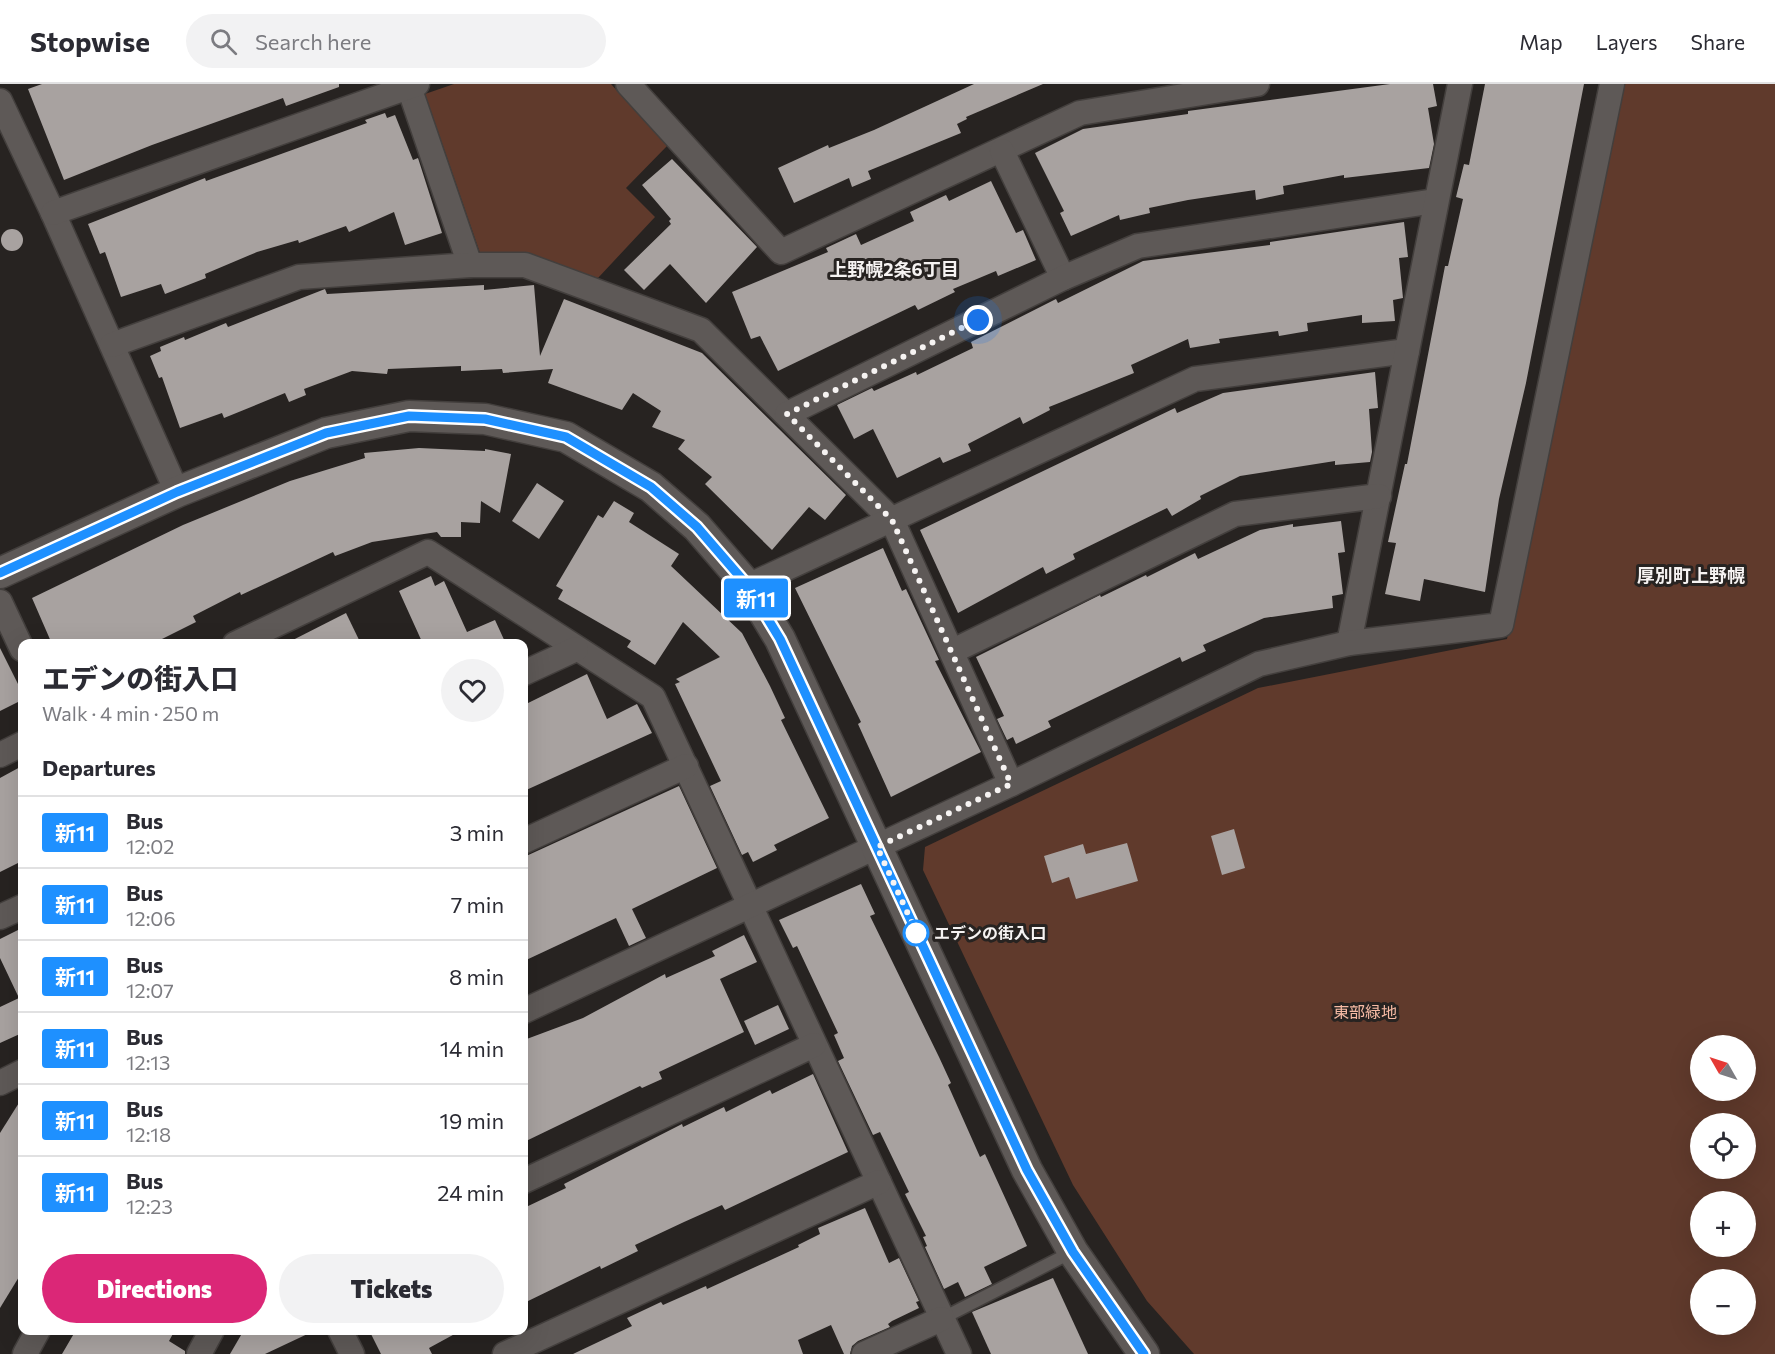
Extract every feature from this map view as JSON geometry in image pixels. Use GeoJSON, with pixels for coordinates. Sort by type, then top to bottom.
{"type":"FeatureCollection","features":[{"type":"Feature","properties":{"kind":"street"},"geometry":{"type":"LineString","coordinates":[[628,84],[781,252],[1002,151],[1080,112],[1257,84]]}},
{"type":"Feature","properties":{"kind":"street"},"geometry":{"type":"LineString","coordinates":[[1349,643],[1460,84]]}},
{"type":"Feature","properties":{"kind":"street"},"geometry":{"type":"LineString","coordinates":[[528,1009],[1011,784],[1258,664],[1349,643],[1501,625],[1612,84]]}},
{"type":"Feature","properties":{"kind":"street"},"geometry":{"type":"LineString","coordinates":[[53,213],[413,85],[470,265]]}},
{"type":"Feature","properties":{"kind":"street"},"geometry":{"type":"LineString","coordinates":[[0,102],[53,213],[177,492]]}},
{"type":"Feature","properties":{"kind":"street"},"geometry":{"type":"LineString","coordinates":[[1002,151],[1063,278]]}},
{"type":"Feature","properties":{"kind":"street"},"geometry":{"type":"LineString","coordinates":[[787,414],[1063,278],[1138,246],[1435,201]]}},
{"type":"Feature","properties":{"kind":"street"},"geometry":{"type":"LineString","coordinates":[[112,345],[299,277],[470,265],[525,265],[701,330],[892,520],[1011,784]]}},
{"type":"Feature","properties":{"kind":"street"},"geometry":{"type":"LineString","coordinates":[[748,586],[1195,379],[1407,351]]}},
{"type":"Feature","properties":{"kind":"street"},"geometry":{"type":"LineString","coordinates":[[0,573],[177,492],[326,433],[409,416],[485,419],[566,437],[651,487],[697,527],[748,586],[780,639],[1027,1170],[1073,1252],[1144,1354]]}},
{"type":"Feature","properties":{"kind":"street"},"geometry":{"type":"LineString","coordinates":[[953,651],[1235,514],[1379,496]]}},
{"type":"Feature","properties":{"kind":"street"},"geometry":{"type":"LineString","coordinates":[[245,639],[428,552],[653,697],[959,1354]]}},
{"type":"Feature","properties":{"kind":"street"},"geometry":{"type":"LineString","coordinates":[[0,602],[18,640]]}},
{"type":"Feature","properties":{"kind":"street"},"geometry":{"type":"LineString","coordinates":[[528,671],[576,649]]}},
{"type":"Feature","properties":{"kind":"street"},"geometry":{"type":"LineString","coordinates":[[0,755],[18,746]]}},
{"type":"Feature","properties":{"kind":"street"},"geometry":{"type":"LineString","coordinates":[[528,839],[686,766]]}},
{"type":"Feature","properties":{"kind":"street"},"geometry":{"type":"LineString","coordinates":[[0,917],[18,909]]}},
{"type":"Feature","properties":{"kind":"street"},"geometry":{"type":"LineString","coordinates":[[528,1179],[814,1045]]}},
{"type":"Feature","properties":{"kind":"street"},"geometry":{"type":"LineString","coordinates":[[0,1083],[18,1074]]}},
{"type":"Feature","properties":{"kind":"street"},"geometry":{"type":"LineString","coordinates":[[505,1354],[879,1182]]}},
{"type":"Feature","properties":{"kind":"street"},"geometry":{"type":"LineString","coordinates":[[864,1354],[941,1319]]}},
{"type":"Feature","properties":{"kind":"street"},"geometry":{"type":"LineString","coordinates":[[25,1354],[36,1335]]}},
{"type":"Feature","properties":{"kind":"street"},"geometry":{"type":"LineString","coordinates":[[199,1354],[209,1335]]}},
{"type":"Feature","properties":{"kind":"street"},"geometry":{"type":"LineString","coordinates":[[342,1335],[352,1354]]}},
{"type":"Feature","properties":{"kind":"lane"},"geometry":{"type":"LineString","coordinates":[[941,1319],[1073,1252]]}},
{"type":"Feature","properties":{"kind":"green space"},"geometry":{"type":"Polygon","coordinates":[[[454,84],[611,84],[667,146],[626,188],[655,217],[598,278],[531,256],[481,256],[425,94],[454,84]]]}},
{"type":"Feature","properties":{"kind":"green space","name":"東部緑地"},"geometry":{"type":"Polygon","coordinates":[[[1624,84],[1775,84],[1775,1354],[1194,1354],[1147,1301],[1073,1185],[923,870],[925,847],[1258,688],[1507,639],[1624,84]]]}},
{"type":"Feature","properties":{"kind":"building"},"geometry":{"type":"Polygon","coordinates":[[[42,84],[339,84],[339,87],[286,106],[283,98],[152,145],[64,180],[28,89],[42,84]]]}},
{"type":"Feature","properties":{"kind":"building"},"geometry":{"type":"Polygon","coordinates":[[[974,84],[1043,84],[966,117],[967,119],[957,124],[961,133],[868,171],[871,179],[852,187],[849,178],[794,203],[778,168],[828,145],[829,148],[874,130],[974,84]]]}},
{"type":"Feature","properties":{"kind":"building"},"geometry":{"type":"Polygon","coordinates":[[[1390,84],[1433,84],[1437,106],[1428,108],[1434,144],[1429,168],[1344,178],[1344,175],[1283,186],[1284,194],[1256,200],[1255,190],[1188,200],[1149,208],[1150,213],[1120,220],[1119,215],[1071,236],[1060,213],[1064,211],[1035,153],[1083,129],[1188,114],[1188,111],[1390,84]]]}},
{"type":"Feature","properties":{"kind":"building"},"geometry":{"type":"Polygon","coordinates":[[[1485,84],[1584,84],[1526,383],[1499,499],[1485,592],[1424,579],[1420,601],[1385,594],[1396,543],[1388,542],[1405,464],[1407,464],[1445,266],[1448,266],[1463,199],[1456,197],[1464,164],[1469,165],[1485,84]]]}},
{"type":"Feature","properties":{"kind":"building"},"geometry":{"type":"Polygon","coordinates":[[[385,113],[387,118],[395,115],[413,160],[418,158],[442,233],[405,245],[394,212],[349,232],[346,226],[299,243],[298,240],[257,252],[205,274],[206,278],[165,294],[161,284],[121,297],[105,252],[100,254],[88,224],[205,178],[206,181],[367,123],[365,120],[385,113]]]}},
{"type":"Feature","properties":{"kind":"building"},"geometry":{"type":"Polygon","coordinates":[[[672,159],[757,247],[706,303],[670,264],[644,290],[624,270],[671,224],[669,221],[671,219],[642,185],[672,159]]]}},
{"type":"Feature","properties":{"kind":"building"},"geometry":{"type":"Polygon","coordinates":[[[991,181],[1016,233],[1023,230],[1036,260],[998,276],[996,271],[953,289],[955,292],[918,310],[915,305],[778,371],[760,336],[751,339],[732,292],[828,252],[826,248],[856,234],[861,245],[914,221],[910,212],[946,195],[949,201],[991,181]]]}},
{"type":"Feature","properties":{"kind":"building"},"geometry":{"type":"Polygon","coordinates":[[[1404,222],[1408,257],[1399,258],[1403,298],[1393,300],[1395,321],[1362,323],[1362,315],[1307,323],[1308,331],[1279,336],[1278,331],[1219,339],[1220,343],[1190,348],[1188,339],[1131,365],[1134,373],[1049,407],[1050,410],[1023,424],[1020,417],[968,444],[971,451],[943,463],[940,457],[897,478],[873,429],[854,439],[837,405],[872,388],[874,391],[916,372],[917,375],[973,348],[971,342],[1056,299],[1058,303],[1143,261],[1270,245],[1270,242],[1404,222]]]}},
{"type":"Feature","properties":{"kind":"building"},"geometry":{"type":"Polygon","coordinates":[[[12,229],[20,232],[23,240],[20,248],[12,251],[4,248],[1,240],[4,232],[12,229]]]}},
{"type":"Feature","properties":{"kind":"building"},"geometry":{"type":"Polygon","coordinates":[[[484,285],[484,290],[534,285],[540,356],[564,299],[702,353],[846,495],[825,520],[809,507],[772,550],[705,484],[712,477],[678,449],[685,440],[652,427],[661,411],[633,393],[622,410],[548,383],[553,369],[503,373],[502,369],[461,371],[461,366],[388,369],[387,374],[352,371],[304,389],[306,395],[289,402],[285,393],[224,418],[222,413],[180,428],[162,377],[159,378],[150,356],[161,351],[160,347],[184,337],[185,340],[226,323],[228,327],[325,289],[327,294],[484,285]]]}},
{"type":"Feature","properties":{"kind":"building"},"geometry":{"type":"Polygon","coordinates":[[[1375,372],[1378,408],[1369,409],[1372,452],[1370,462],[1335,465],[1335,461],[1240,476],[1200,496],[1201,499],[1172,516],[1167,508],[1073,554],[1075,559],[1046,574],[1043,567],[958,613],[920,530],[1175,408],[1177,413],[1223,393],[1375,372]]]}},
{"type":"Feature","properties":{"kind":"building"},"geometry":{"type":"Polygon","coordinates":[[[419,448],[485,451],[485,449],[511,454],[500,513],[481,501],[480,523],[461,522],[461,537],[441,537],[437,532],[372,542],[335,556],[333,552],[241,595],[240,592],[193,616],[196,622],[162,639],[50,639],[32,598],[183,525],[290,481],[365,458],[364,453],[419,448]]]}},
{"type":"Feature","properties":{"kind":"building"},"geometry":{"type":"Polygon","coordinates":[[[537,483],[564,501],[539,539],[512,521],[537,483]]]}},
{"type":"Feature","properties":{"kind":"building"},"geometry":{"type":"Polygon","coordinates":[[[614,501],[634,513],[629,522],[679,554],[671,566],[742,633],[770,686],[785,718],[781,720],[829,818],[774,845],[777,850],[753,862],[748,852],[742,855],[710,786],[721,781],[675,684],[680,682],[676,679],[720,657],[683,622],[655,665],[627,647],[631,641],[558,599],[563,590],[556,586],[598,515],[603,518],[614,501]]]}},
{"type":"Feature","properties":{"kind":"building"},"geometry":{"type":"Polygon","coordinates":[[[1341,521],[1345,552],[1338,553],[1343,594],[1332,596],[1333,608],[1264,618],[1203,645],[1206,651],[1182,662],[1180,657],[1048,721],[1051,727],[1016,744],[1013,737],[1007,740],[997,719],[1004,716],[976,657],[1100,595],[1101,597],[1146,575],[1147,577],[1195,553],[1198,559],[1260,530],[1293,524],[1293,527],[1341,521]]]}},
{"type":"Feature","properties":{"kind":"building"},"geometry":{"type":"Polygon","coordinates":[[[883,548],[902,591],[906,589],[939,660],[935,661],[981,752],[891,797],[858,724],[861,722],[795,588],[883,548]]]}},
{"type":"Feature","properties":{"kind":"building"},"geometry":{"type":"Polygon","coordinates":[[[431,576],[435,586],[444,581],[467,632],[495,620],[504,639],[421,639],[399,591],[431,576]]]}},
{"type":"Feature","properties":{"kind":"building"},"geometry":{"type":"Polygon","coordinates":[[[346,613],[359,639],[295,639],[346,613]]]}},
{"type":"Feature","properties":{"kind":"building"},"geometry":{"type":"Polygon","coordinates":[[[0,648],[18,684],[18,702],[0,711],[0,648]]]}},
{"type":"Feature","properties":{"kind":"building"},"geometry":{"type":"Polygon","coordinates":[[[587,674],[607,719],[637,704],[652,733],[528,789],[528,703],[587,674]]]}},
{"type":"Feature","properties":{"kind":"building"},"geometry":{"type":"Polygon","coordinates":[[[18,768],[18,863],[0,872],[0,778],[18,768]]]}},
{"type":"Feature","properties":{"kind":"building"},"geometry":{"type":"Polygon","coordinates":[[[679,786],[717,868],[632,909],[646,938],[629,946],[616,918],[528,959],[528,855],[679,786]]]}},
{"type":"Feature","properties":{"kind":"building"},"geometry":{"type":"Polygon","coordinates":[[[1234,829],[1245,868],[1222,875],[1211,836],[1234,829]]]}},
{"type":"Feature","properties":{"kind":"building"},"geometry":{"type":"Polygon","coordinates":[[[1127,843],[1138,881],[1076,899],[1069,877],[1052,883],[1044,856],[1083,844],[1086,854],[1127,843]]]}},
{"type":"Feature","properties":{"kind":"building"},"geometry":{"type":"Polygon","coordinates":[[[861,884],[875,914],[870,916],[951,1083],[948,1085],[980,1157],[985,1154],[1027,1246],[984,1267],[992,1284],[965,1297],[958,1282],[944,1289],[925,1247],[927,1246],[923,1237],[926,1236],[905,1194],[909,1192],[880,1132],[873,1135],[838,1061],[844,1058],[834,1035],[838,1033],[797,946],[793,948],[779,920],[861,884]]]}},
{"type":"Feature","properties":{"kind":"building"},"geometry":{"type":"Polygon","coordinates":[[[18,930],[18,996],[0,958],[0,939],[18,930]]]}},
{"type":"Feature","properties":{"kind":"building"},"geometry":{"type":"Polygon","coordinates":[[[744,935],[757,962],[720,979],[744,1032],[659,1072],[662,1079],[642,1088],[640,1086],[528,1140],[528,1039],[583,1018],[665,974],[666,978],[715,956],[712,951],[744,935]]]}},
{"type":"Feature","properties":{"kind":"building"},"geometry":{"type":"Polygon","coordinates":[[[18,998],[18,1035],[0,1043],[0,1007],[18,998]]]}},
{"type":"Feature","properties":{"kind":"building"},"geometry":{"type":"Polygon","coordinates":[[[778,1005],[789,1029],[755,1045],[744,1021],[778,1005]]]}},
{"type":"Feature","properties":{"kind":"building"},"geometry":{"type":"Polygon","coordinates":[[[813,1074],[848,1152],[725,1210],[722,1205],[684,1222],[635,1245],[638,1251],[601,1269],[600,1266],[528,1301],[528,1206],[566,1188],[564,1184],[682,1124],[683,1127],[724,1107],[726,1112],[770,1090],[772,1094],[813,1074]]]}},
{"type":"Feature","properties":{"kind":"building"},"geometry":{"type":"Polygon","coordinates":[[[18,1104],[18,1279],[0,1308],[0,1133],[18,1104]]]}},
{"type":"Feature","properties":{"kind":"building"},"geometry":{"type":"Polygon","coordinates":[[[865,1208],[889,1263],[899,1258],[919,1301],[916,1302],[919,1308],[892,1321],[888,1324],[890,1327],[858,1341],[852,1346],[850,1354],[844,1354],[831,1325],[798,1340],[803,1354],[573,1354],[632,1326],[627,1318],[661,1302],[663,1305],[706,1286],[707,1289],[799,1247],[798,1245],[820,1234],[818,1228],[865,1208]]]}},
{"type":"Feature","properties":{"kind":"building"},"geometry":{"type":"Polygon","coordinates":[[[1053,1278],[1088,1354],[991,1354],[972,1312],[1053,1278]]]}},
{"type":"Feature","properties":{"kind":"building"},"geometry":{"type":"Polygon","coordinates":[[[73,1335],[172,1335],[169,1341],[185,1351],[185,1354],[62,1354],[73,1335]]]}},
{"type":"Feature","properties":{"kind":"building"},"geometry":{"type":"Polygon","coordinates":[[[241,1335],[305,1335],[265,1354],[230,1354],[241,1335]]]}},
{"type":"Feature","properties":{"kind":"building"},"geometry":{"type":"Polygon","coordinates":[[[372,1335],[453,1335],[429,1348],[432,1354],[381,1354],[372,1335]]]}},
{"type":"Feature","properties":{"kind":"bus line","name":"新11"},"geometry":{"type":"LineString","coordinates":[[0,573],[177,492],[326,433],[409,416],[485,419],[566,437],[651,487],[697,527],[748,586],[780,639],[1027,1170],[1073,1252],[1144,1354]]}},
{"type":"Feature","properties":{"kind":"place","name":"エデンの街入口"},"geometry":{"type":"Point","coordinates":[916,933]}},
{"type":"Feature","properties":{"kind":"district","name":"上野幌2条6丁目"},"geometry":{"type":"Point","coordinates":[894,270]}},
{"type":"Feature","properties":{"kind":"district","name":"厚別町上野幌"},"geometry":{"type":"Point","coordinates":[1691,576]}},
{"type":"Feature","properties":{"kind":"route"},"geometry":{"type":"LineString","coordinates":[[916,933],[921,942],[877,847],[1011,784],[892,520],[787,414],[978,320]]}}]}
